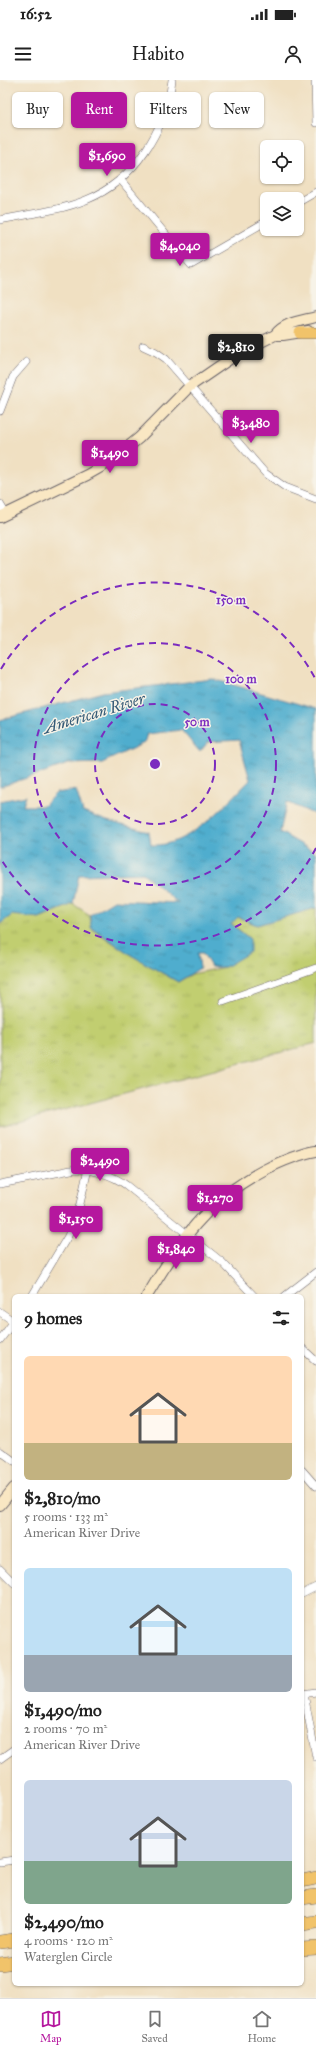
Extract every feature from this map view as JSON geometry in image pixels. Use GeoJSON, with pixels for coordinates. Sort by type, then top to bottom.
{"type":"FeatureCollection","features":[{"type":"Feature","properties":{"kind":"highway"},"geometry":{"type":"LineString","coordinates":[[304,1881],[316,1878]]}},
{"type":"Feature","properties":{"kind":"highway"},"geometry":{"type":"LineString","coordinates":[[304,1898],[316,1896]]}},
{"type":"Feature","properties":{"kind":"highway"},"geometry":{"type":"LineString","coordinates":[[304,1924],[316,1922]]}},
{"type":"Feature","properties":{"kind":"highway"},"geometry":{"type":"LineString","coordinates":[[0,1942],[12,1940]]}},
{"type":"Feature","properties":{"kind":"highway"},"geometry":{"type":"LineString","coordinates":[[304,1949],[316,1948]]}},
{"type":"Feature","properties":{"kind":"highway"},"geometry":{"type":"LineString","coordinates":[[0,1964],[12,1962]]}},
{"type":"Feature","properties":{"kind":"main road"},"geometry":{"type":"LineString","coordinates":[[300,333],[316,333]]}},
{"type":"Feature","properties":{"kind":"street"},"geometry":{"type":"LineString","coordinates":[[0,220],[74,204],[99,194],[120,179],[134,164],[158,130],[168,106],[172,80]]}},
{"type":"Feature","properties":{"kind":"street"},"geometry":{"type":"LineString","coordinates":[[315,80],[316,123]]}},
{"type":"Feature","properties":{"kind":"street"},"geometry":{"type":"LineString","coordinates":[[120,179],[191,265],[260,225]]}},
{"type":"Feature","properties":{"kind":"street"},"geometry":{"type":"LineString","coordinates":[[304,199],[316,192]]}},
{"type":"Feature","properties":{"kind":"street"},"geometry":{"type":"LineString","coordinates":[[275,335],[281,328],[287,325],[316,317]]}},
{"type":"Feature","properties":{"kind":"street"},"geometry":{"type":"LineString","coordinates":[[0,504],[3,516],[87,475],[108,463],[139,438],[189,387],[237,354],[275,335],[300,333],[316,329]]}},
{"type":"Feature","properties":{"kind":"street"},"geometry":{"type":"LineString","coordinates":[[143,346],[156,352],[166,360],[222,422],[264,473],[285,487],[316,499]]}},
{"type":"Feature","properties":{"kind":"street"},"geometry":{"type":"LineString","coordinates":[[0,411],[13,377],[26,362]]}},
{"type":"Feature","properties":{"kind":"street"},"geometry":{"type":"LineString","coordinates":[[223,1001],[316,968]]}},
{"type":"Feature","properties":{"kind":"street"},"geometry":{"type":"LineString","coordinates":[[148,1294],[187,1233],[221,1198],[251,1177],[296,1156],[316,1151]]}},
{"type":"Feature","properties":{"kind":"street"},"geometry":{"type":"LineString","coordinates":[[33,1294],[68,1236],[79,1208],[88,1169]]}},
{"type":"Feature","properties":{"kind":"street"},"geometry":{"type":"LineString","coordinates":[[0,1184],[64,1170],[88,1169],[111,1176],[121,1181],[222,1262],[252,1294]]}},
{"type":"Feature","properties":{"kind":"street"},"geometry":{"type":"LineString","coordinates":[[288,1294],[316,1272]]}},
{"type":"Feature","properties":{"kind":"street"},"geometry":{"type":"LineString","coordinates":[[0,1312],[12,1320]]}},
{"type":"Feature","properties":{"kind":"street"},"geometry":{"type":"LineString","coordinates":[[0,1340],[12,1324]]}},
{"type":"Feature","properties":{"kind":"street"},"geometry":{"type":"LineString","coordinates":[[304,1350],[316,1361]]}},
{"type":"Feature","properties":{"kind":"street"},"geometry":{"type":"LineString","coordinates":[[0,1451],[12,1460]]}},
{"type":"Feature","properties":{"kind":"street"},"geometry":{"type":"LineString","coordinates":[[304,1472],[316,1486]]}},
{"type":"Feature","properties":{"kind":"street"},"geometry":{"type":"LineString","coordinates":[[0,1505],[12,1490]]}},
{"type":"Feature","properties":{"kind":"street"},"geometry":{"type":"LineString","coordinates":[[0,1569],[12,1581]]}},
{"type":"Feature","properties":{"kind":"street"},"geometry":{"type":"LineString","coordinates":[[304,1593],[316,1587]]}},
{"type":"Feature","properties":{"kind":"street"},"geometry":{"type":"LineString","coordinates":[[304,1694],[316,1692]]}},
{"type":"Feature","properties":{"kind":"street"},"geometry":{"type":"LineString","coordinates":[[304,1699],[316,1757]]}},
{"type":"Feature","properties":{"kind":"street"},"geometry":{"type":"LineString","coordinates":[[0,1759],[12,1750]]}},
{"type":"Feature","properties":{"kind":"street"},"geometry":{"type":"LineString","coordinates":[[0,1862],[12,1860]]}},
{"type":"Feature","properties":{"kind":"green space"},"geometry":{"type":"Polygon","coordinates":[[[73,904],[90,915],[91,928],[131,955],[178,982],[192,974],[225,967],[250,939],[231,923],[238,917],[257,925],[316,908],[316,1043],[0,1127],[0,924],[12,914],[39,918],[73,904]]]}},
{"type":"Feature","properties":{"kind":"water","name":"American River"},"geometry":{"type":"Polygon","coordinates":[[[213,679],[316,709],[316,815],[287,802],[280,832],[316,853],[316,908],[257,925],[238,917],[231,924],[250,939],[250,952],[225,967],[211,967],[203,953],[198,953],[200,968],[178,982],[131,955],[91,927],[90,915],[114,900],[178,903],[143,873],[79,875],[73,904],[39,918],[12,915],[0,924],[0,801],[26,796],[23,806],[43,806],[56,793],[76,790],[83,812],[107,821],[149,832],[151,845],[165,844],[179,840],[205,823],[230,801],[250,780],[239,740],[208,742],[200,752],[181,730],[147,734],[144,743],[102,763],[68,764],[0,787],[0,720],[103,692],[213,679]]]}}]}
